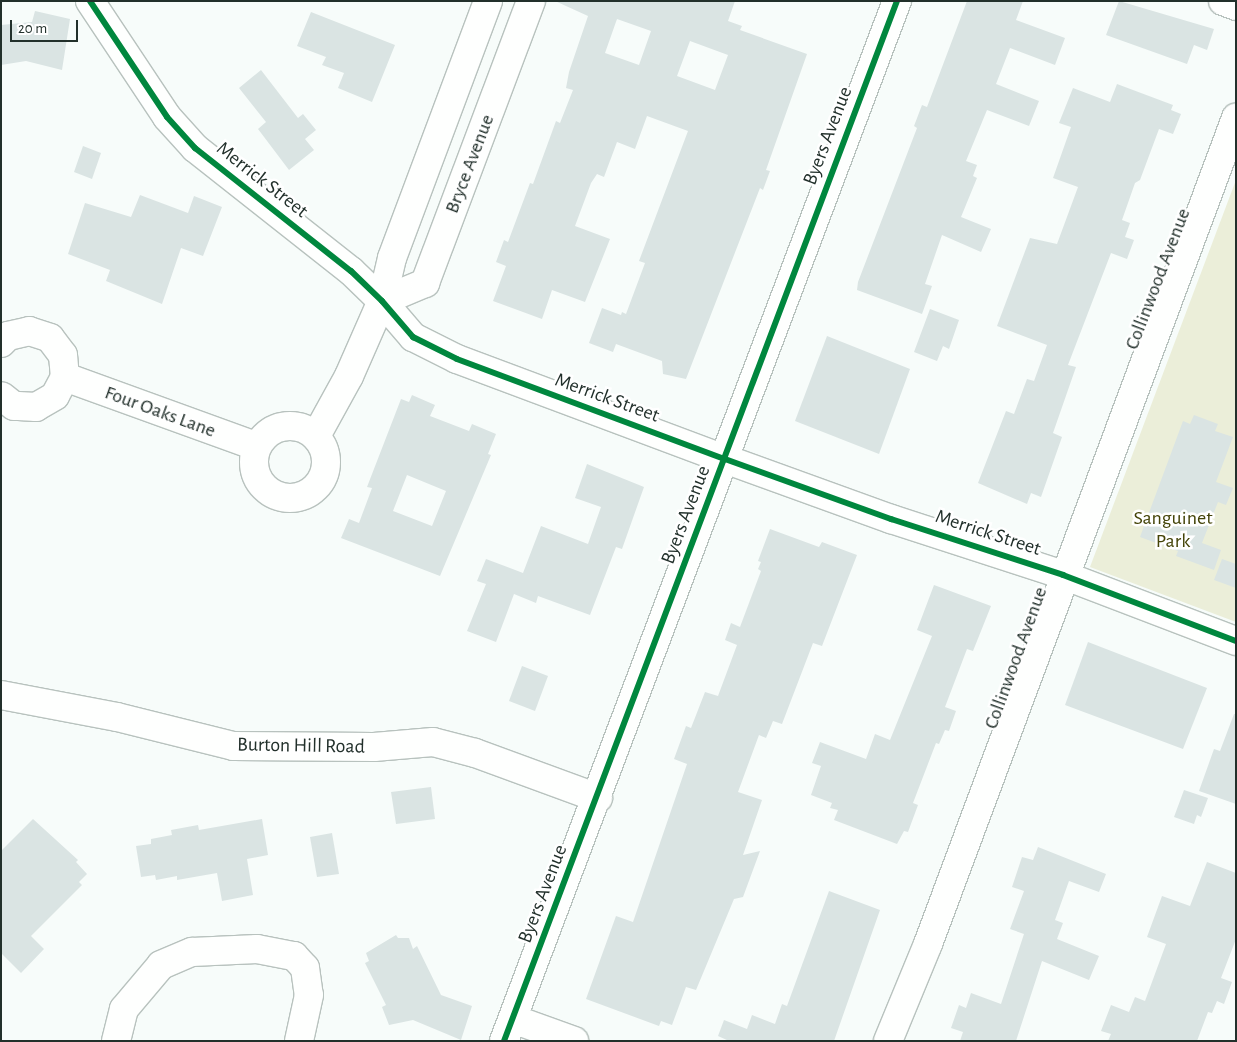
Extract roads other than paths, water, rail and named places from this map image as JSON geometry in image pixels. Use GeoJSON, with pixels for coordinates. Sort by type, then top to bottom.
{"type":"FeatureCollection","features":[{"type":"Feature","properties":{"kind":"street","name":"Merrick Street"},"geometry":{"type":"LineString","coordinates":[[90,1],[166,118],[195,148],[351,271],[382,301],[413,336],[457,359],[725,459],[891,519],[1063,575],[1236,641]]}},
{"type":"Feature","properties":{"kind":"street","name":"Bryce Avenue"},"geometry":{"type":"LineString","coordinates":[[316,436],[349,376],[382,301],[392,258],[488,1]]}},
{"type":"Feature","properties":{"kind":"street"},"geometry":{"type":"LineString","coordinates":[[511,1],[512,50]]}},
{"type":"Feature","properties":{"kind":"street","name":"Bryce Avenue"},"geometry":{"type":"LineString","coordinates":[[382,301],[425,283],[531,1]]}},
{"type":"Feature","properties":{"kind":"street","name":"Byers Avenue"},"geometry":{"type":"LineString","coordinates":[[509,1030],[897,1]]}},
{"type":"Feature","properties":{"kind":"street"},"geometry":{"type":"LineString","coordinates":[[1223,1],[1236,6]]}},
{"type":"Feature","properties":{"kind":"street","name":"Collinwood Avenue"},"geometry":{"type":"LineString","coordinates":[[888,1041],[928,944],[1063,575],[1236,118]]}},
{"type":"Feature","properties":{"kind":"street"},"geometry":{"type":"LineString","coordinates":[[1,343],[8,336],[29,331],[50,338],[63,355],[65,377],[55,396],[36,407],[14,406],[1,396]]}},
{"type":"Feature","properties":{"kind":"street","name":"Four Oaks Lane"},"geometry":{"type":"LineString","coordinates":[[65,377],[256,446]]}},
{"type":"Feature","properties":{"kind":"street"},"geometry":{"type":"LineString","coordinates":[[296,425],[316,436],[327,460],[319,486],[296,499],[270,494],[254,473],[256,446],[272,429],[296,425]]}},
{"type":"Feature","properties":{"kind":"street","name":"Burton Hill Road"},"geometry":{"type":"LineString","coordinates":[[1,695],[117,717],[233,746],[374,747],[433,742],[475,753],[598,798]]}},
{"type":"Feature","properties":{"kind":"street"},"geometry":{"type":"LineString","coordinates":[[116,1041],[124,1008],[161,965],[192,952],[257,949],[294,956],[304,968],[309,995],[300,1040]]}},
{"type":"Feature","properties":{"kind":"street"},"geometry":{"type":"LineString","coordinates":[[509,1030],[574,1041]]}},
{"type":"Feature","properties":{"kind":"park label","name":"Sanguinet Park"},"geometry":{"type":"Point","coordinates":[1173,530]}}]}
